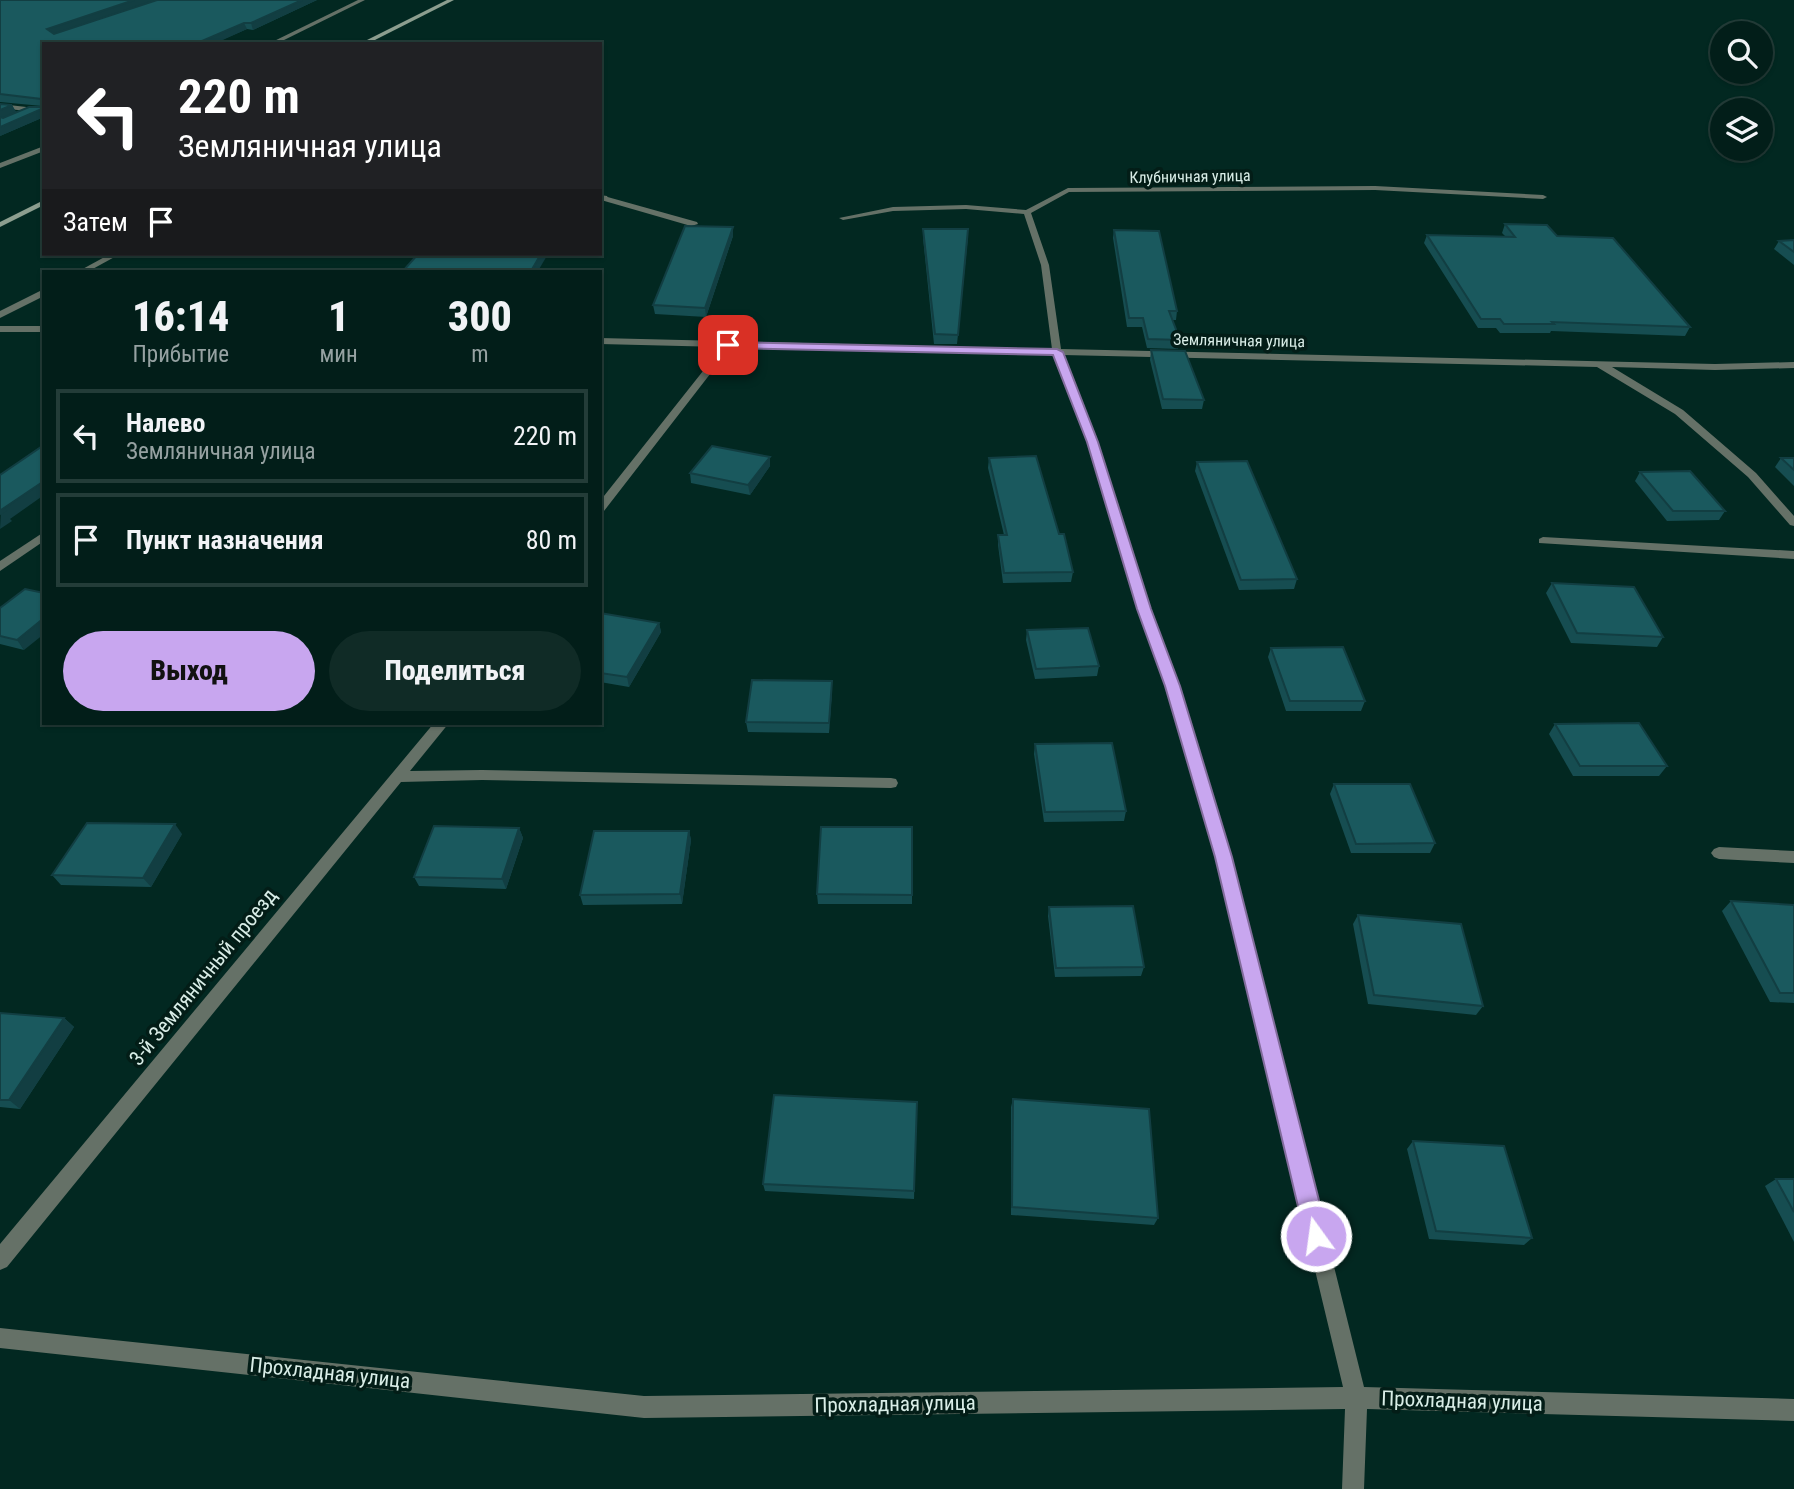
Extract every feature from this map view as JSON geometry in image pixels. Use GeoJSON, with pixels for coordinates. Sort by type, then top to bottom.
{"type":"FeatureCollection","features":[{"type":"Feature","properties":{"kind":"street"},"geometry":{"type":"LineString","coordinates":[[275,42],[362,0]]}},
{"type":"Feature","properties":{"kind":"street"},"geometry":{"type":"LineString","coordinates":[[366,42],[451,0]]}},
{"type":"Feature","properties":{"kind":"street"},"geometry":{"type":"LineString","coordinates":[[0,106],[42,111]]}},
{"type":"Feature","properties":{"kind":"street"},"geometry":{"type":"LineString","coordinates":[[14,118],[33,110]]}},
{"type":"Feature","properties":{"kind":"street"},"geometry":{"type":"LineString","coordinates":[[0,166],[42,149]]}},
{"type":"Feature","properties":{"kind":"street","name":"Клубничная улица"},"geometry":{"type":"LineString","coordinates":[[1027,212],[1069,190],[1375,188],[1543,197]]}},
{"type":"Feature","properties":{"kind":"street"},"geometry":{"type":"LineString","coordinates":[[602,197],[694,224]]}},
{"type":"Feature","properties":{"kind":"street"},"geometry":{"type":"LineString","coordinates":[[0,225],[42,203]]}},
{"type":"Feature","properties":{"kind":"street"},"geometry":{"type":"LineString","coordinates":[[844,218],[893,209],[966,207],[1027,212],[1045,265],[1057,352],[1093,442],[1224,857],[1356,1398],[1353,1489]]}},
{"type":"Feature","properties":{"kind":"street"},"geometry":{"type":"LineString","coordinates":[[85,270],[112,256]]}},
{"type":"Feature","properties":{"kind":"street"},"geometry":{"type":"LineString","coordinates":[[0,315],[42,293]]}},
{"type":"Feature","properties":{"kind":"street"},"geometry":{"type":"LineString","coordinates":[[0,329],[42,329]]}},
{"type":"Feature","properties":{"kind":"street","name":"Земляничная улица"},"geometry":{"type":"LineString","coordinates":[[602,341],[1597,362],[1715,367],[1794,365]]}},
{"type":"Feature","properties":{"kind":"street"},"geometry":{"type":"LineString","coordinates":[[602,506],[728,345]]}},
{"type":"Feature","properties":{"kind":"street"},"geometry":{"type":"LineString","coordinates":[[1597,362],[1679,412],[1752,475],[1794,523]]}},
{"type":"Feature","properties":{"kind":"street"},"geometry":{"type":"LineString","coordinates":[[0,567],[42,536]]}},
{"type":"Feature","properties":{"kind":"street"},"geometry":{"type":"LineString","coordinates":[[1542,541],[1794,555]]}},
{"type":"Feature","properties":{"kind":"street","name":"3-й Земляничный проезд"},"geometry":{"type":"LineString","coordinates":[[0,1260],[440,725]]}},
{"type":"Feature","properties":{"kind":"street"},"geometry":{"type":"LineString","coordinates":[[397,776],[482,775],[891,783]]}},
{"type":"Feature","properties":{"kind":"street"},"geometry":{"type":"LineString","coordinates":[[1719,853],[1794,858]]}},
{"type":"Feature","properties":{"kind":"street","name":"Прохладная улица"},"geometry":{"type":"LineString","coordinates":[[0,1338],[644,1407],[1356,1398],[1794,1410]]}},
{"type":"Feature","properties":{"kind":"building"},"geometry":{"type":"Polygon","coordinates":[[[0,0],[134,0],[47,29],[54,34],[157,0],[302,0],[200,42],[42,42],[42,107],[41,99],[0,94],[0,0]]]}},
{"type":"Feature","properties":{"kind":"building"},"geometry":{"type":"Polygon","coordinates":[[[0,104],[12,105],[0,110],[0,104]]]}},
{"type":"Feature","properties":{"kind":"building"},"geometry":{"type":"Polygon","coordinates":[[[29,107],[42,109],[0,127],[0,117],[29,107]]]}},
{"type":"Feature","properties":{"kind":"building"},"geometry":{"type":"Polygon","coordinates":[[[1505,224],[1547,225],[1557,236],[1613,238],[1690,327],[1552,322],[1554,324],[1504,324],[1500,319],[1481,319],[1427,235],[1515,237],[1505,224]]]}},
{"type":"Feature","properties":{"kind":"building"},"geometry":{"type":"Polygon","coordinates":[[[685,226],[733,227],[705,308],[653,305],[685,226]]]}},
{"type":"Feature","properties":{"kind":"building"},"geometry":{"type":"Polygon","coordinates":[[[923,229],[968,229],[958,335],[935,334],[923,229]]]}},
{"type":"Feature","properties":{"kind":"building"},"geometry":{"type":"Polygon","coordinates":[[[1114,230],[1159,231],[1177,311],[1169,311],[1180,340],[1148,339],[1143,318],[1129,318],[1114,230]]]}},
{"type":"Feature","properties":{"kind":"building"},"geometry":{"type":"Polygon","coordinates":[[[1794,240],[1794,252],[1779,241],[1794,240]]]}},
{"type":"Feature","properties":{"kind":"building"},"geometry":{"type":"Polygon","coordinates":[[[416,256],[540,256],[532,270],[404,270],[416,256]]]}},
{"type":"Feature","properties":{"kind":"building"},"geometry":{"type":"Polygon","coordinates":[[[1151,350],[1185,351],[1204,400],[1163,399],[1151,350]]]}},
{"type":"Feature","properties":{"kind":"building"},"geometry":{"type":"Polygon","coordinates":[[[42,446],[42,482],[1,510],[5,511],[0,514],[0,475],[42,446]]]}},
{"type":"Feature","properties":{"kind":"building"},"geometry":{"type":"Polygon","coordinates":[[[712,446],[770,457],[748,485],[690,473],[712,446]]]}},
{"type":"Feature","properties":{"kind":"building"},"geometry":{"type":"Polygon","coordinates":[[[1036,456],[1059,534],[1064,534],[1073,572],[1004,573],[998,535],[1007,535],[989,458],[1036,456]]]}},
{"type":"Feature","properties":{"kind":"building"},"geometry":{"type":"Polygon","coordinates":[[[1781,458],[1794,458],[1794,470],[1781,458]]]}},
{"type":"Feature","properties":{"kind":"building"},"geometry":{"type":"Polygon","coordinates":[[[1247,461],[1297,579],[1241,580],[1197,462],[1247,461]]]}},
{"type":"Feature","properties":{"kind":"building"},"geometry":{"type":"Polygon","coordinates":[[[1690,471],[1725,511],[1673,511],[1640,472],[1690,471]]]}},
{"type":"Feature","properties":{"kind":"building"},"geometry":{"type":"Polygon","coordinates":[[[1552,583],[1634,587],[1663,637],[1577,633],[1552,583]]]}},
{"type":"Feature","properties":{"kind":"building"},"geometry":{"type":"Polygon","coordinates":[[[25,589],[42,593],[42,620],[17,640],[0,636],[0,608],[25,589]]]}},
{"type":"Feature","properties":{"kind":"building"},"geometry":{"type":"Polygon","coordinates":[[[602,613],[659,623],[627,677],[602,673],[602,613]]]}},
{"type":"Feature","properties":{"kind":"building"},"geometry":{"type":"Polygon","coordinates":[[[1088,628],[1099,666],[1036,669],[1027,630],[1088,628]]]}},
{"type":"Feature","properties":{"kind":"building"},"geometry":{"type":"Polygon","coordinates":[[[1343,647],[1365,701],[1290,701],[1271,648],[1343,647]]]}},
{"type":"Feature","properties":{"kind":"building"},"geometry":{"type":"Polygon","coordinates":[[[752,680],[832,681],[829,723],[746,722],[752,680]]]}},
{"type":"Feature","properties":{"kind":"building"},"geometry":{"type":"Polygon","coordinates":[[[1639,723],[1667,766],[1580,766],[1555,724],[1639,723]]]}},
{"type":"Feature","properties":{"kind":"building"},"geometry":{"type":"Polygon","coordinates":[[[1112,743],[1126,811],[1045,812],[1035,744],[1112,743]]]}},
{"type":"Feature","properties":{"kind":"building"},"geometry":{"type":"Polygon","coordinates":[[[1334,784],[1410,784],[1435,843],[1356,844],[1334,784]]]}},
{"type":"Feature","properties":{"kind":"building"},"geometry":{"type":"Polygon","coordinates":[[[87,823],[175,824],[143,878],[52,875],[87,823]]]}},
{"type":"Feature","properties":{"kind":"building"},"geometry":{"type":"Polygon","coordinates":[[[434,826],[519,828],[502,879],[414,877],[434,826]]]}},
{"type":"Feature","properties":{"kind":"building"},"geometry":{"type":"Polygon","coordinates":[[[821,827],[912,827],[912,895],[817,894],[821,827]]]}},
{"type":"Feature","properties":{"kind":"building"},"geometry":{"type":"Polygon","coordinates":[[[594,831],[689,831],[680,894],[580,895],[594,831]]]}},
{"type":"Feature","properties":{"kind":"building"},"geometry":{"type":"Polygon","coordinates":[[[1731,901],[1794,905],[1794,993],[1780,993],[1731,901]]]}},
{"type":"Feature","properties":{"kind":"building"},"geometry":{"type":"Polygon","coordinates":[[[1133,906],[1144,967],[1056,968],[1049,907],[1133,906]]]}},
{"type":"Feature","properties":{"kind":"building"},"geometry":{"type":"Polygon","coordinates":[[[1358,915],[1461,924],[1483,1006],[1374,995],[1358,915]]]}},
{"type":"Feature","properties":{"kind":"building"},"geometry":{"type":"Polygon","coordinates":[[[0,1013],[64,1018],[9,1100],[0,1100],[0,1013]]]}},
{"type":"Feature","properties":{"kind":"building"},"geometry":{"type":"Polygon","coordinates":[[[774,1095],[917,1102],[914,1191],[763,1184],[774,1095]]]}},
{"type":"Feature","properties":{"kind":"building"},"geometry":{"type":"Polygon","coordinates":[[[1013,1099],[1149,1109],[1158,1218],[1012,1207],[1013,1099]]]}},
{"type":"Feature","properties":{"kind":"building"},"geometry":{"type":"Polygon","coordinates":[[[1413,1141],[1504,1146],[1532,1238],[1436,1231],[1413,1141]]]}},
{"type":"Feature","properties":{"kind":"building"},"geometry":{"type":"Polygon","coordinates":[[[1776,1179],[1794,1179],[1794,1212],[1776,1179]]]}},
{"type":"Feature","properties":{"kind":"route"},"geometry":{"type":"LineString","coordinates":[[728,345],[1057,352],[1093,442],[1224,857],[1316,1236]]}}]}
